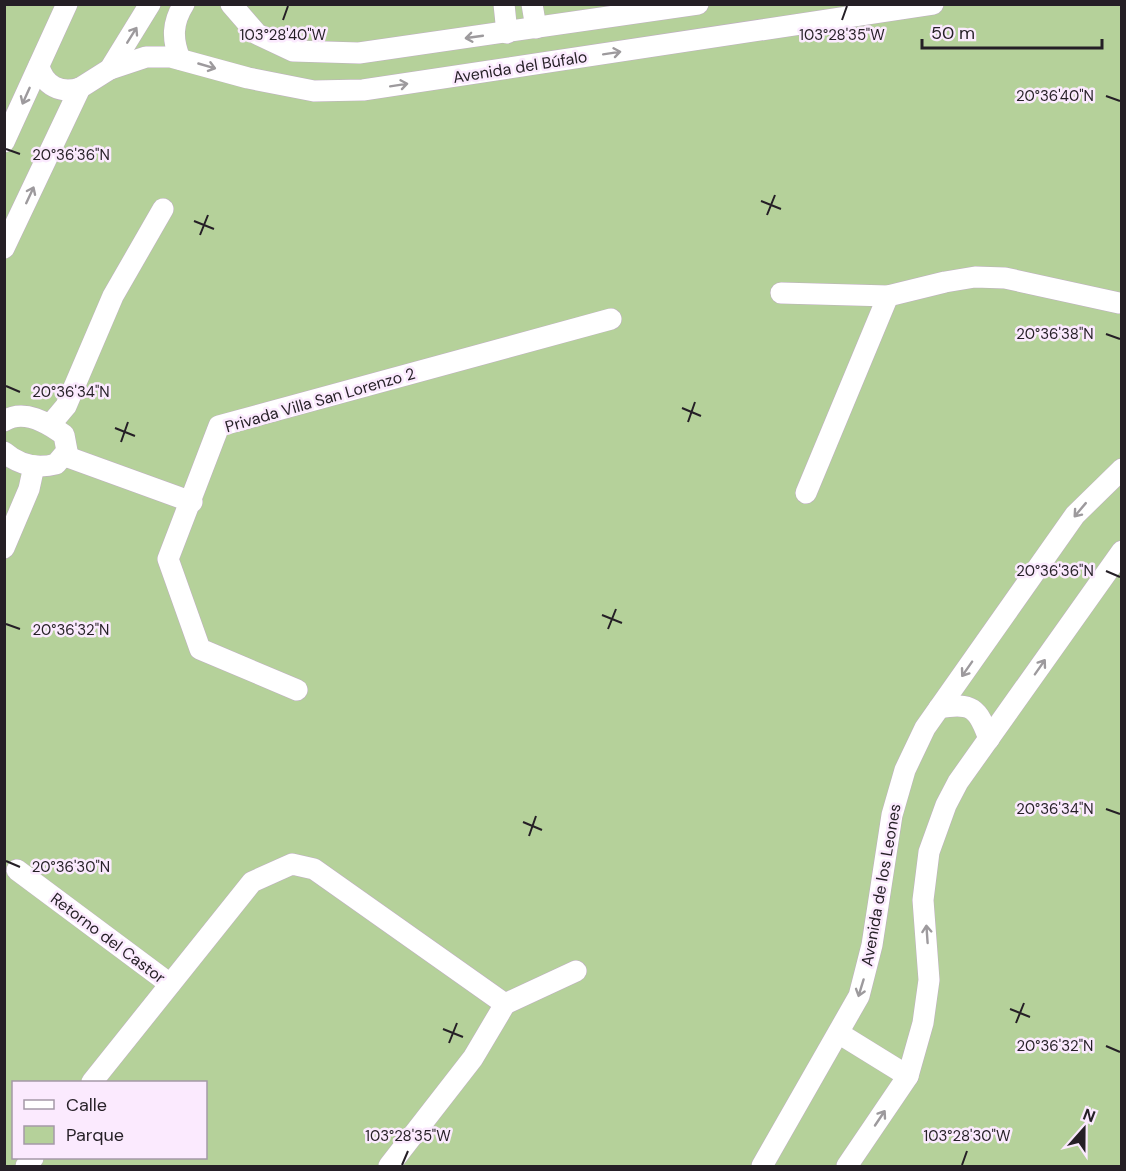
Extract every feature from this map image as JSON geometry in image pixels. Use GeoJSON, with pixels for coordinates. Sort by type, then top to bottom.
{"type":"FeatureCollection","features":[{"type":"Feature","properties":{"kind":"street"},"geometry":{"type":"LineString","coordinates":[[4,142],[67,4]]}},
{"type":"Feature","properties":{"kind":"street"},"geometry":{"type":"LineString","coordinates":[[39,66],[41,74],[53,87],[71,91],[80,88],[110,69],[150,4]]}},
{"type":"Feature","properties":{"kind":"street"},"geometry":{"type":"LineString","coordinates":[[180,59],[174,36],[177,18],[184,4]]}},
{"type":"Feature","properties":{"kind":"street"},"geometry":{"type":"LineString","coordinates":[[231,4],[257,34],[293,51],[359,53],[698,4]]}},
{"type":"Feature","properties":{"kind":"street"},"geometry":{"type":"LineString","coordinates":[[504,4],[507,33]]}},
{"type":"Feature","properties":{"kind":"street"},"geometry":{"type":"LineString","coordinates":[[532,4],[536,28]]}},
{"type":"Feature","properties":{"kind":"street","name":"Avenida del Búfalo"},"geometry":{"type":"LineString","coordinates":[[110,69],[146,57],[180,59],[248,78],[314,91],[363,90],[933,4]]}},
{"type":"Feature","properties":{"kind":"street"},"geometry":{"type":"LineString","coordinates":[[4,248],[80,88]]}},
{"type":"Feature","properties":{"kind":"street"},"geometry":{"type":"LineString","coordinates":[[50,425],[66,406],[113,296],[163,209]]}},
{"type":"Feature","properties":{"kind":"street"},"geometry":{"type":"LineString","coordinates":[[781,293],[888,296],[975,277],[1005,278],[1121,303]]}},
{"type":"Feature","properties":{"kind":"street"},"geometry":{"type":"LineString","coordinates":[[806,493],[888,296]]}},
{"type":"Feature","properties":{"kind":"street","name":"Privada Villa San Lorenzo 2"},"geometry":{"type":"LineString","coordinates":[[297,690],[200,649],[168,559],[219,426],[611,319]]}},
{"type":"Feature","properties":{"kind":"street"},"geometry":{"type":"LineString","coordinates":[[4,452],[21,463],[34,466],[56,464],[65,456],[67,447],[64,435],[50,425],[33,418],[7,417]]}},
{"type":"Feature","properties":{"kind":"street"},"geometry":{"type":"LineString","coordinates":[[65,456],[192,501]]}},
{"type":"Feature","properties":{"kind":"street"},"geometry":{"type":"LineString","coordinates":[[4,548],[29,489],[34,466]]}},
{"type":"Feature","properties":{"kind":"street","name":"Avenida de los Leones"},"geometry":{"type":"LineString","coordinates":[[762,1167],[840,1034],[859,996],[867,968],[884,855],[905,770],[925,728],[1076,515],[1122,469]]}},
{"type":"Feature","properties":{"kind":"street"},"geometry":{"type":"LineString","coordinates":[[847,1167],[908,1076],[923,1023],[929,980],[923,900],[929,852],[950,797],[1122,551]]}},
{"type":"Feature","properties":{"kind":"street"},"geometry":{"type":"LineString","coordinates":[[939,708],[959,704],[973,709],[982,719],[989,739]]}},
{"type":"Feature","properties":{"kind":"street"},"geometry":{"type":"LineString","coordinates":[[94,1081],[252,882],[292,864],[314,869],[505,1004]]}},
{"type":"Feature","properties":{"kind":"street","name":"Retorno del Castor"},"geometry":{"type":"LineString","coordinates":[[17,870],[170,984]]}},
{"type":"Feature","properties":{"kind":"street"},"geometry":{"type":"LineString","coordinates":[[389,1167],[473,1058],[505,1004],[576,971]]}},
{"type":"Feature","properties":{"kind":"street"},"geometry":{"type":"LineString","coordinates":[[840,1034],[908,1076]]}},
{"type":"Feature","properties":{"kind":"green space"},"geometry":{"type":"Polygon","coordinates":[[[5,5],[1121,5],[1121,1166],[5,1166],[5,5]]]}}]}
